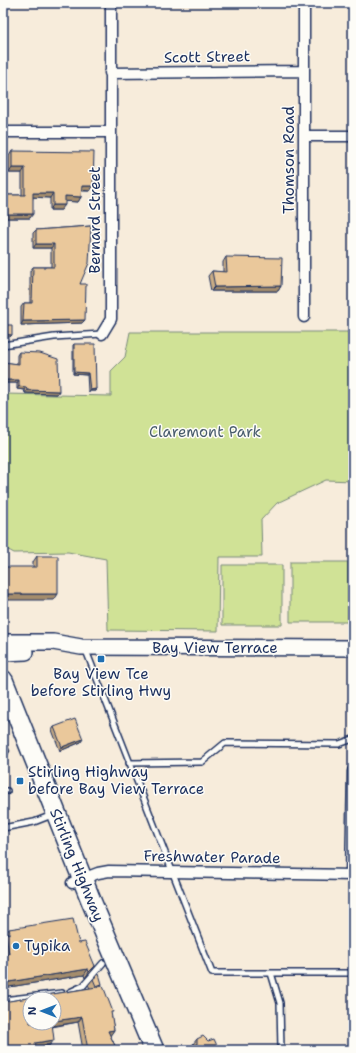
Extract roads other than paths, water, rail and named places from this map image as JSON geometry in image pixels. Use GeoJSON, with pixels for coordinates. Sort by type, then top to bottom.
{"type":"FeatureCollection","features":[{"type":"Feature","properties":{"kind":"highway","name":"Stirling Highway"},"geometry":{"type":"LineString","coordinates":[[3,680],[51,816],[77,881],[154,1050]]}},
{"type":"Feature","properties":{"kind":"highway","name":"Stirling Highway"},"geometry":{"type":"LineString","coordinates":[[3,712],[51,816]]}},
{"type":"Feature","properties":{"kind":"highway","name":"Stirling Highway"},"geometry":{"type":"LineString","coordinates":[[77,881],[103,963],[140,1050]]}},
{"type":"Feature","properties":{"kind":"main road","name":"Bay View Terrace"},"geometry":{"type":"LineString","coordinates":[[3,642],[53,642],[81,647],[353,648]]}},
{"type":"Feature","properties":{"kind":"main road","name":"Bay View Terrace"},"geometry":{"type":"LineString","coordinates":[[3,653],[54,652],[81,647]]}},
{"type":"Feature","properties":{"kind":"street","name":"Bernard Street"},"geometry":{"type":"LineString","coordinates":[[102,334],[111,320],[111,3]]}},
{"type":"Feature","properties":{"kind":"street","name":"Thomson Road"},"geometry":{"type":"LineString","coordinates":[[304,3],[304,317]]}},
{"type":"Feature","properties":{"kind":"street","name":"Scott Street"},"geometry":{"type":"LineString","coordinates":[[110,73],[303,71]]}},
{"type":"Feature","properties":{"kind":"street"},"geometry":{"type":"LineString","coordinates":[[3,132],[110,132]]}},
{"type":"Feature","properties":{"kind":"street"},"geometry":{"type":"LineString","coordinates":[[305,136],[353,136]]}},
{"type":"Feature","properties":{"kind":"street"},"geometry":{"type":"LineString","coordinates":[[352,875],[353,771]]}},
{"type":"Feature","properties":{"kind":"street","name":"Freshwater Parade"},"geometry":{"type":"LineString","coordinates":[[77,881],[98,873],[109,871],[352,875]]}},
{"type":"Feature","properties":{"kind":"lane","name":"Bernard Street"},"geometry":{"type":"LineString","coordinates":[[3,345],[54,337],[102,334]]}},
{"type":"Feature","properties":{"kind":"lane"},"geometry":{"type":"LineString","coordinates":[[81,647],[129,763],[212,974],[353,973]]}},
{"type":"Feature","properties":{"kind":"lane"},"geometry":{"type":"LineString","coordinates":[[129,763],[202,762],[225,743],[338,744],[353,739]]}},
{"type":"Feature","properties":{"kind":"lane"},"geometry":{"type":"LineString","coordinates":[[3,828],[34,822],[51,816]]}},
{"type":"Feature","properties":{"kind":"lane"},"geometry":{"type":"LineString","coordinates":[[3,1000],[76,990],[93,976],[103,963]]}},
{"type":"Feature","properties":{"kind":"lane"},"geometry":{"type":"LineString","coordinates":[[271,973],[280,1003],[281,1050]]}},
{"type":"Feature","properties":{"kind":"place","name":"Bay View Tce before Stirling Hwy"},"geometry":{"type":"Point","coordinates":[101,659]}},
{"type":"Feature","properties":{"kind":"place","name":"Stirling Highway before Bay View Terrace"},"geometry":{"type":"Point","coordinates":[20,781]}},
{"type":"Feature","properties":{"kind":"place","name":"Typika"},"geometry":{"type":"Point","coordinates":[16,946]}},
{"type":"Feature","properties":{"kind":"park label","name":"Claremont Park"},"geometry":{"type":"Point","coordinates":[205,432]}}]}
